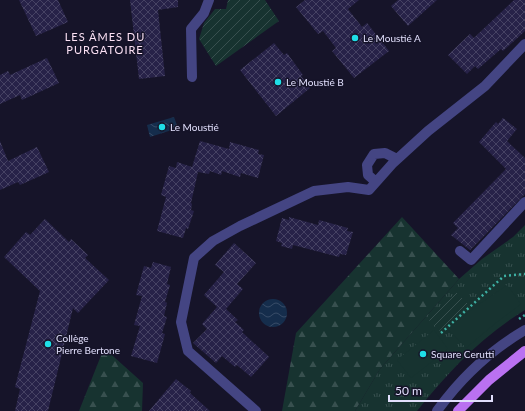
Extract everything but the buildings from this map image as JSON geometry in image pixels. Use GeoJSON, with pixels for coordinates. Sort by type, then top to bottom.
{"type":"FeatureCollection","features":[{"type":"Feature","properties":{"kind":"main road"},"geometry":{"type":"LineString","coordinates":[[458,411],[489,380],[525,351]]}},
{"type":"Feature","properties":{"kind":"lane"},"geometry":{"type":"LineString","coordinates":[[192,77],[191,29],[204,13],[209,0]]}},
{"type":"Feature","properties":{"kind":"lane"},"geometry":{"type":"LineString","coordinates":[[256,411],[188,351],[181,322],[194,258],[213,241],[240,226],[314,191],[348,187],[369,190],[397,159],[428,131],[485,86],[525,44]]}},
{"type":"Feature","properties":{"kind":"lane"},"geometry":{"type":"LineString","coordinates":[[376,182],[368,175],[367,164],[374,154],[385,153],[397,159]]}},
{"type":"Feature","properties":{"kind":"lane"},"geometry":{"type":"LineString","coordinates":[[460,251],[471,260],[525,202]]}},
{"type":"Feature","properties":{"kind":"lane"},"geometry":{"type":"LineString","coordinates":[[437,411],[448,395],[479,365],[510,338],[525,330]]}},
{"type":"Feature","properties":{"kind":"path"},"geometry":{"type":"LineString","coordinates":[[441,333],[504,276],[525,274]]}},
{"type":"Feature","properties":{"kind":"green space"},"geometry":{"type":"Polygon","coordinates":[[[228,0],[265,0],[279,21],[216,66],[199,39],[204,23],[215,9],[226,9],[228,0]]]}},
{"type":"Feature","properties":{"kind":"green space"},"geometry":{"type":"Polygon","coordinates":[[[402,217],[459,279],[380,369],[355,411],[282,411],[296,333],[402,217]]]}},
{"type":"Feature","properties":{"kind":"green space"},"geometry":{"type":"Polygon","coordinates":[[[525,225],[525,310],[494,331],[466,356],[441,382],[417,411],[355,411],[380,369],[459,279],[482,259],[513,237],[525,225]]]}},
{"type":"Feature","properties":{"kind":"green space"},"geometry":{"type":"Polygon","coordinates":[[[507,285],[521,304],[466,348],[448,329],[475,307],[507,285]]]}},
{"type":"Feature","properties":{"kind":"green space"},"geometry":{"type":"Polygon","coordinates":[[[456,292],[468,304],[439,331],[429,320],[456,292]]]}},
{"type":"Feature","properties":{"kind":"green space","name":"Square Cerutti"},"geometry":{"type":"Polygon","coordinates":[[[434,330],[448,349],[411,378],[397,360],[434,330]]]}},
{"type":"Feature","properties":{"kind":"green space"},"geometry":{"type":"Polygon","coordinates":[[[104,348],[143,383],[142,411],[79,411],[104,348]]]}},
{"type":"Feature","properties":{"kind":"water","name":"Le Moustié"},"geometry":{"type":"Polygon","coordinates":[[[174,117],[178,128],[150,137],[147,125],[174,117]]]}},
{"type":"Feature","properties":{"kind":"water"},"geometry":{"type":"Polygon","coordinates":[[[273,299],[283,303],[287,313],[283,323],[273,327],[263,323],[259,313],[263,303],[273,299]]]}},
{"type":"Feature","properties":{"kind":"place","name":"Le Moustié A"},"geometry":{"type":"Point","coordinates":[355,38]}},
{"type":"Feature","properties":{"kind":"place","name":"Le Moustié B"},"geometry":{"type":"Point","coordinates":[278,82]}},
{"type":"Feature","properties":{"kind":"place","name":"Le Moustié"},"geometry":{"type":"Point","coordinates":[162,127]}},
{"type":"Feature","properties":{"kind":"place","name":"Collège Pierre Bertone"},"geometry":{"type":"Point","coordinates":[48,344]}},
{"type":"Feature","properties":{"kind":"place","name":"Square Cerutti"},"geometry":{"type":"Point","coordinates":[423,354]}},
{"type":"Feature","properties":{"kind":"district","name":"LES ÂMES DU PURGATOIRE"},"geometry":{"type":"Point","coordinates":[105,43]}}]}
